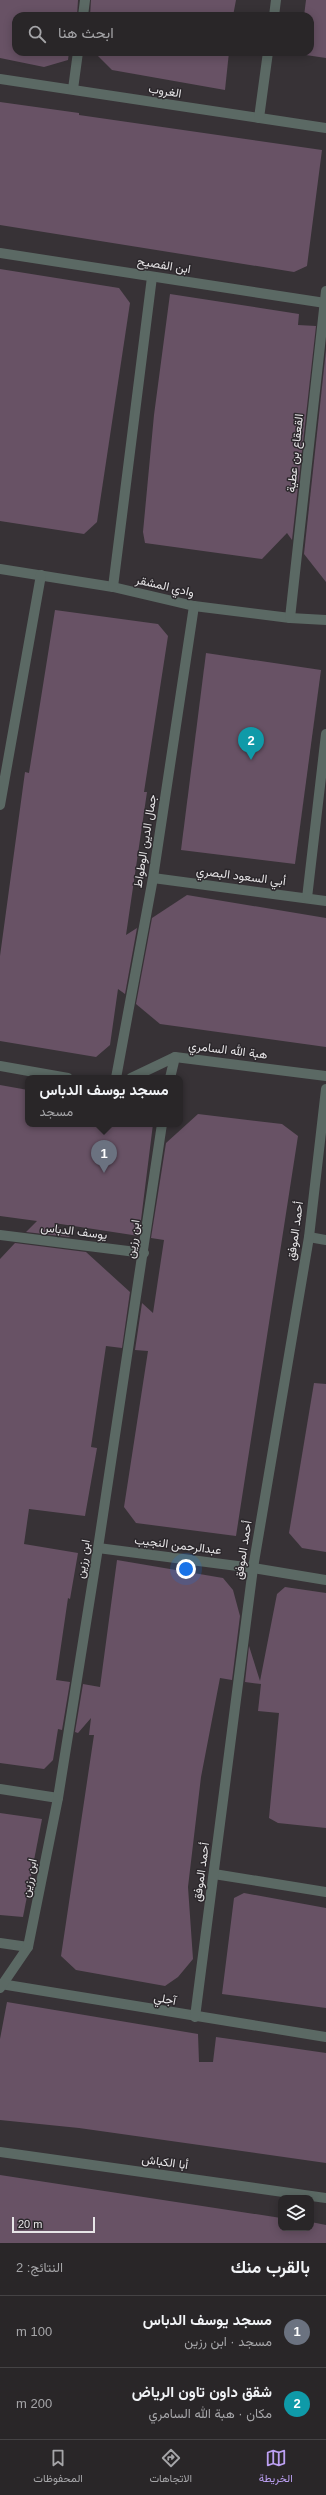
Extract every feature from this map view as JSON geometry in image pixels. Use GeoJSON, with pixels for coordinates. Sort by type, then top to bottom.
{"type":"FeatureCollection","features":[{"type":"Feature","properties":{"kind":"street"},"geometry":{"type":"LineString","coordinates":[[84,12],[86,0]]}},
{"type":"Feature","properties":{"kind":"street"},"geometry":{"type":"LineString","coordinates":[[274,12],[276,0]]}},
{"type":"Feature","properties":{"kind":"street"},"geometry":{"type":"LineString","coordinates":[[73,89],[77,56]]}},
{"type":"Feature","properties":{"kind":"street"},"geometry":{"type":"LineString","coordinates":[[259,118],[267,56]]}},
{"type":"Feature","properties":{"kind":"street","name":"الغروب"},"geometry":{"type":"LineString","coordinates":[[0,79],[326,128]]}},
{"type":"Feature","properties":{"kind":"street","name":"ابن الفصيح"},"geometry":{"type":"LineString","coordinates":[[0,252],[325,303]]}},
{"type":"Feature","properties":{"kind":"street"},"geometry":{"type":"LineString","coordinates":[[113,588],[152,276]]}},
{"type":"Feature","properties":{"kind":"street","name":"القعقاع بن عطية"},"geometry":{"type":"LineString","coordinates":[[290,618],[326,292]]}},
{"type":"Feature","properties":{"kind":"street","name":"وادي المشقر"},"geometry":{"type":"LineString","coordinates":[[0,569],[113,588],[194,606],[290,618],[326,620]]}},
{"type":"Feature","properties":{"kind":"street"},"geometry":{"type":"LineString","coordinates":[[0,806],[41,575]]}},
{"type":"Feature","properties":{"kind":"street","name":"جمال الدين الوطواط"},"geometry":{"type":"LineString","coordinates":[[117,1075],[153,878],[194,606]]}},
{"type":"Feature","properties":{"kind":"street"},"geometry":{"type":"LineString","coordinates":[[307,898],[326,734]]}},
{"type":"Feature","properties":{"kind":"street","name":"أبي السعود البصري"},"geometry":{"type":"LineString","coordinates":[[153,878],[326,901]]}},
{"type":"Feature","properties":{"kind":"street"},"geometry":{"type":"LineString","coordinates":[[171,1075],[175,1057]]}},
{"type":"Feature","properties":{"kind":"street","name":"هبة الله السامري"},"geometry":{"type":"LineString","coordinates":[[138,1075],[175,1057],[326,1076]]}},
{"type":"Feature","properties":{"kind":"street"},"geometry":{"type":"LineString","coordinates":[[0,1066],[51,1075]]}},
{"type":"Feature","properties":{"kind":"street","name":"أحمد الموفق"},"geometry":{"type":"LineString","coordinates":[[195,2018],[253,1568],[309,1237],[326,1089]]}},
{"type":"Feature","properties":{"kind":"street","name":"ابن رزين"},"geometry":{"type":"LineString","coordinates":[[0,1986],[28,1947],[58,1798],[144,1253],[162,1127]]}},
{"type":"Feature","properties":{"kind":"street","name":"يوسف الدباس"},"geometry":{"type":"LineString","coordinates":[[0,1235],[144,1253]]}},
{"type":"Feature","properties":{"kind":"street"},"geometry":{"type":"LineString","coordinates":[[309,1237],[326,1240]]}},
{"type":"Feature","properties":{"kind":"street","name":"عبدالرحمن النجيب"},"geometry":{"type":"LineString","coordinates":[[98,1548],[253,1568],[326,1580]]}},
{"type":"Feature","properties":{"kind":"street"},"geometry":{"type":"LineString","coordinates":[[0,1789],[58,1798]]}},
{"type":"Feature","properties":{"kind":"street"},"geometry":{"type":"LineString","coordinates":[[214,1874],[326,1892]]}},
{"type":"Feature","properties":{"kind":"street"},"geometry":{"type":"LineString","coordinates":[[0,1943],[28,1947]]}},
{"type":"Feature","properties":{"kind":"street","name":"آجلي"},"geometry":{"type":"LineString","coordinates":[[0,1986],[195,2018],[326,2037]]}},
{"type":"Feature","properties":{"kind":"street","name":"أبا الكباش"},"geometry":{"type":"LineString","coordinates":[[0,2152],[326,2198]]}},
{"type":"Feature","properties":{"kind":"building"},"geometry":{"type":"Polygon","coordinates":[[[0,0],[78,0],[77,12],[12,12],[12,56],[68,56],[68,60],[44,67],[0,58],[0,0]]]}},
{"type":"Feature","properties":{"kind":"building"},"geometry":{"type":"Polygon","coordinates":[[[91,0],[236,0],[234,12],[90,12],[91,0]]]}},
{"type":"Feature","properties":{"kind":"building"},"geometry":{"type":"Polygon","coordinates":[[[306,0],[326,0],[326,58],[312,56],[314,56],[314,12],[304,12],[306,0]]]}},
{"type":"Feature","properties":{"kind":"building"},"geometry":{"type":"Polygon","coordinates":[[[98,56],[229,56],[225,90],[112,70],[98,56]]]}},
{"type":"Feature","properties":{"kind":"building"},"geometry":{"type":"Polygon","coordinates":[[[0,102],[79,113],[79,115],[322,150],[307,266],[294,272],[0,225],[0,102]]]}},
{"type":"Feature","properties":{"kind":"building"},"geometry":{"type":"Polygon","coordinates":[[[0,269],[119,288],[130,303],[97,522],[84,534],[0,521],[0,269]]]}},
{"type":"Feature","properties":{"kind":"building"},"geometry":{"type":"Polygon","coordinates":[[[170,294],[299,314],[298,325],[316,326],[292,540],[287,533],[262,559],[145,543],[143,532],[154,415],[170,294]]]}},
{"type":"Feature","properties":{"kind":"building"},"geometry":{"type":"Polygon","coordinates":[[[326,350],[326,582],[304,554],[326,350]]]}},
{"type":"Feature","properties":{"kind":"building"},"geometry":{"type":"Polygon","coordinates":[[[55,610],[158,624],[168,636],[144,792],[147,792],[126,935],[137,928],[125,994],[118,989],[110,1045],[96,1057],[0,1041],[0,956],[25,772],[29,773],[55,610]]]}},
{"type":"Feature","properties":{"kind":"building"},"geometry":{"type":"Polygon","coordinates":[[[206,653],[321,670],[295,864],[181,850],[206,653]]]}},
{"type":"Feature","properties":{"kind":"building"},"geometry":{"type":"Polygon","coordinates":[[[187,895],[326,918],[326,1047],[160,1024],[136,1004],[152,918],[187,895]]]}},
{"type":"Feature","properties":{"kind":"building"},"geometry":{"type":"Polygon","coordinates":[[[0,1085],[25,1089],[25,1127],[153,1127],[139,1236],[54,1223],[70,1237],[26,1232],[37,1221],[0,1216],[0,1085]]]}},
{"type":"Feature","properties":{"kind":"building"},"geometry":{"type":"Polygon","coordinates":[[[198,1114],[282,1124],[298,1136],[236,1536],[136,1523],[124,1507],[148,1351],[135,1350],[142,1303],[153,1313],[164,1240],[151,1238],[166,1143],[198,1114]]]}},
{"type":"Feature","properties":{"kind":"building"},"geometry":{"type":"Polygon","coordinates":[[[15,1243],[86,1252],[130,1292],[122,1348],[106,1346],[91,1447],[97,1448],[85,1516],[29,1509],[24,1544],[78,1553],[70,1599],[68,1598],[56,1680],[70,1682],[62,1730],[58,1729],[53,1760],[44,1769],[0,1763],[0,1259],[15,1243]]]}},
{"type":"Feature","properties":{"kind":"building"},"geometry":{"type":"Polygon","coordinates":[[[314,1383],[326,1384],[326,1552],[302,1548],[289,1533],[314,1383]]]}},
{"type":"Feature","properties":{"kind":"building"},"geometry":{"type":"Polygon","coordinates":[[[117,1560],[223,1578],[233,1590],[240,1616],[232,1680],[220,1678],[201,1777],[188,1887],[193,1959],[178,1977],[165,1986],[76,1970],[61,1956],[94,1735],[89,1735],[91,1718],[78,1733],[75,1732],[83,1684],[100,1687],[117,1560]]]}},
{"type":"Feature","properties":{"kind":"building"},"geometry":{"type":"Polygon","coordinates":[[[285,1587],[326,1593],[326,1828],[278,1823],[269,1818],[279,1713],[258,1711],[261,1684],[245,1682],[249,1646],[260,1681],[277,1594],[285,1587]]]}},
{"type":"Feature","properties":{"kind":"building"},"geometry":{"type":"Polygon","coordinates":[[[0,1813],[42,1819],[23,1917],[0,1915],[0,1813]]]}},
{"type":"Feature","properties":{"kind":"building"},"geometry":{"type":"Polygon","coordinates":[[[244,1893],[326,1908],[326,2008],[222,1994],[234,1898],[244,1893]]]}},
{"type":"Feature","properties":{"kind":"building"},"geometry":{"type":"Polygon","coordinates":[[[7,2002],[198,2034],[199,2062],[213,2062],[216,2037],[326,2053],[326,2163],[79,2128],[0,2120],[0,2039],[7,2002]]]}},
{"type":"Feature","properties":{"kind":"building"},"geometry":{"type":"Polygon","coordinates":[[[0,2175],[278,2218],[278,2231],[314,2231],[314,2223],[326,2225],[326,2243],[0,2243],[0,2175]]]}},
{"type":"Feature","properties":{"kind":"place","name":"شقق داون تاون الرياض"},"geometry":{"type":"Point","coordinates":[251,760]}},
{"type":"Feature","properties":{"kind":"place","name":"مسجد يوسف الدباس"},"geometry":{"type":"Point","coordinates":[104,1173]}}]}
